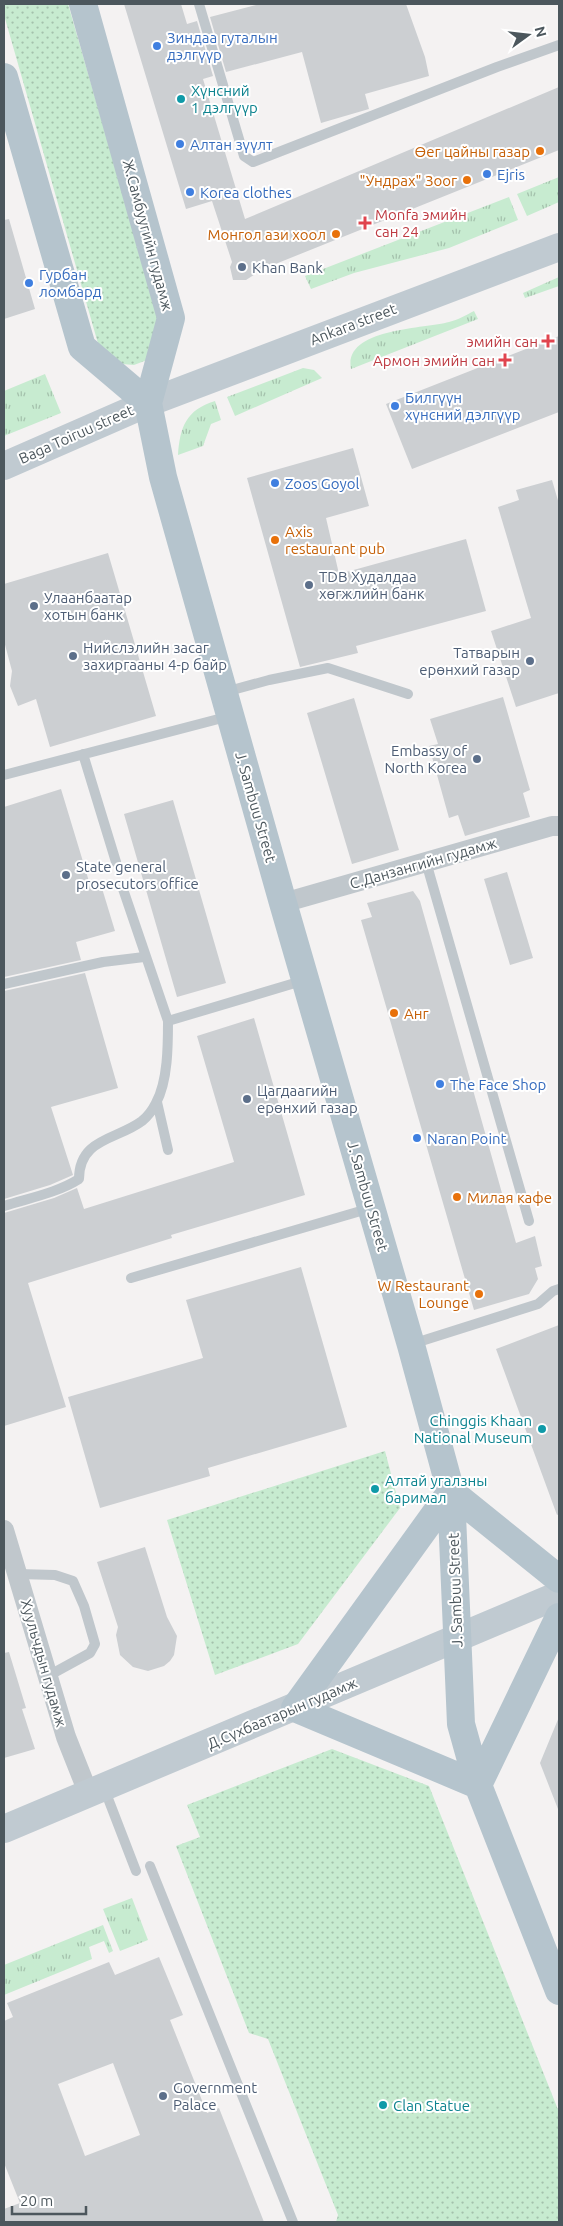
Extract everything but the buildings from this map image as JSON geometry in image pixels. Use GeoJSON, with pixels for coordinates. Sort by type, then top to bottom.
{"type":"FeatureCollection","features":[{"type":"Feature","properties":{"kind":"main road","name":"Ж.Самбуугийн гудамж"},"geometry":{"type":"LineString","coordinates":[[83,4],[170,318],[148,403]]}},
{"type":"Feature","properties":{"kind":"main road"},"geometry":{"type":"LineString","coordinates":[[4,77],[16,133],[82,348],[148,403]]}},
{"type":"Feature","properties":{"kind":"main road","name":"Ankara street"},"geometry":{"type":"LineString","coordinates":[[148,403],[559,247]]}},
{"type":"Feature","properties":{"kind":"main road","name":"Baga Toiruu street"},"geometry":{"type":"LineString","coordinates":[[4,466],[148,403]]}},
{"type":"Feature","properties":{"kind":"main road","name":"J. Sambuu Street"},"geometry":{"type":"LineString","coordinates":[[148,403],[163,477],[283,903],[411,1345],[451,1492],[461,1724],[478,1785],[559,1991]]}},
{"type":"Feature","properties":{"kind":"main road"},"geometry":{"type":"LineString","coordinates":[[559,1579],[451,1492],[295,1708],[478,1785],[559,1617]]}},
{"type":"Feature","properties":{"kind":"main road","name":"Д.Сүхбаатарын гудамж"},"geometry":{"type":"LineString","coordinates":[[4,1828],[295,1708],[559,1595]]}},
{"type":"Feature","properties":{"kind":"street","name":"С.Данзангийн гудамж"},"geometry":{"type":"LineString","coordinates":[[283,903],[557,823]]}},
{"type":"Feature","properties":{"kind":"street","name":"Хуульчдын гудамж"},"geometry":{"type":"LineString","coordinates":[[4,1530],[66,1737],[96,1791]]}},
{"type":"Feature","properties":{"kind":"lane"},"geometry":{"type":"LineString","coordinates":[[199,4],[244,156],[253,162],[497,67],[559,45]]}},
{"type":"Feature","properties":{"kind":"lane"},"geometry":{"type":"LineString","coordinates":[[4,775],[83,754],[227,704],[269,680],[328,668],[408,694]]}},
{"type":"Feature","properties":{"kind":"lane"},"geometry":{"type":"LineString","coordinates":[[83,754],[116,862]]}},
{"type":"Feature","properties":{"kind":"lane"},"geometry":{"type":"LineString","coordinates":[[426,862],[529,1221]]}},
{"type":"Feature","properties":{"kind":"lane"},"geometry":{"type":"LineString","coordinates":[[4,1206],[49,1193],[79,1179],[83,1158],[95,1144],[142,1121],[157,1102],[167,1063],[168,1021],[144,957],[123,889]]}},
{"type":"Feature","properties":{"kind":"lane"},"geometry":{"type":"LineString","coordinates":[[4,984],[103,962],[144,957]]}},
{"type":"Feature","properties":{"kind":"lane"},"geometry":{"type":"LineString","coordinates":[[168,1021],[306,980]]}},
{"type":"Feature","properties":{"kind":"lane"},"geometry":{"type":"LineString","coordinates":[[157,1102],[168,1150]]}},
{"type":"Feature","properties":{"kind":"lane"},"geometry":{"type":"LineString","coordinates":[[131,1278],[372,1208]]}},
{"type":"Feature","properties":{"kind":"lane"},"geometry":{"type":"LineString","coordinates":[[411,1345],[538,1304],[553,1291],[559,1289]]}},
{"type":"Feature","properties":{"kind":"lane"},"geometry":{"type":"LineString","coordinates":[[18,1574],[55,1575],[73,1581],[84,1606],[95,1644],[90,1653],[48,1676]]}},
{"type":"Feature","properties":{"kind":"lane"},"geometry":{"type":"LineString","coordinates":[[96,1791],[136,1871]]}},
{"type":"Feature","properties":{"kind":"lane"},"geometry":{"type":"LineString","coordinates":[[150,1866],[293,2222]]}},
{"type":"Feature","properties":{"kind":"green space"},"geometry":{"type":"Polygon","coordinates":[[[4,4],[68,4],[159,319],[147,360],[134,365],[122,364],[100,348],[97,340],[4,15],[4,4]]]}},
{"type":"Feature","properties":{"kind":"green space"},"geometry":{"type":"Polygon","coordinates":[[[559,177],[559,202],[527,216],[517,194],[559,177]]]}},
{"type":"Feature","properties":{"kind":"green space"},"geometry":{"type":"Polygon","coordinates":[[[509,197],[518,220],[449,248],[354,273],[311,289],[305,276],[509,197]]]}},
{"type":"Feature","properties":{"kind":"green space"},"geometry":{"type":"Polygon","coordinates":[[[559,277],[559,286],[525,298],[523,293],[559,277]]]}},
{"type":"Feature","properties":{"kind":"green space"},"geometry":{"type":"Polygon","coordinates":[[[474,311],[478,319],[351,369],[352,355],[359,345],[372,338],[405,329],[449,322],[474,311]]]}},
{"type":"Feature","properties":{"kind":"green space"},"geometry":{"type":"Polygon","coordinates":[[[303,368],[314,370],[322,378],[235,416],[227,397],[303,368]]]}},
{"type":"Feature","properties":{"kind":"green space"},"geometry":{"type":"Polygon","coordinates":[[[45,374],[61,413],[4,436],[4,391],[45,374]]]}},
{"type":"Feature","properties":{"kind":"green space"},"geometry":{"type":"Polygon","coordinates":[[[215,401],[221,420],[211,424],[203,446],[178,455],[186,421],[197,409],[215,401]]]}},
{"type":"Feature","properties":{"kind":"green space"},"geometry":{"type":"Polygon","coordinates":[[[385,1451],[400,1508],[298,1644],[215,1675],[167,1520],[385,1451]]]}},
{"type":"Feature","properties":{"kind":"green space"},"geometry":{"type":"Polygon","coordinates":[[[332,1749],[429,1786],[559,2112],[559,2222],[336,2222],[338,2215],[268,2039],[249,2033],[176,1846],[200,1837],[187,1805],[332,1749]]]}},
{"type":"Feature","properties":{"kind":"green space"},"geometry":{"type":"Polygon","coordinates":[[[132,1898],[148,1940],[120,1951],[103,1909],[132,1898]]]}},
{"type":"Feature","properties":{"kind":"green space"},"geometry":{"type":"Polygon","coordinates":[[[103,1925],[113,1951],[109,1953],[104,1941],[89,1947],[92,1959],[4,1995],[4,1965],[103,1925]]]}},
{"type":"Feature","properties":{"kind":"place","name":"Зиндаа гуталын дэлгүүр"},"geometry":{"type":"Point","coordinates":[157,46]}},
{"type":"Feature","properties":{"kind":"place","name":"Хүнсний 1 дэлгүүр"},"geometry":{"type":"Point","coordinates":[181,99]}},
{"type":"Feature","properties":{"kind":"place","name":"Алтан зүүлт"},"geometry":{"type":"Point","coordinates":[180,144]}},
{"type":"Feature","properties":{"kind":"place","name":"Өег цайны газар"},"geometry":{"type":"Point","coordinates":[540,151]}},
{"type":"Feature","properties":{"kind":"place","name":"Ejris"},"geometry":{"type":"Point","coordinates":[487,174]}},
{"type":"Feature","properties":{"kind":"place","name":"\"Ундрах\" Зоог"},"geometry":{"type":"Point","coordinates":[467,180]}},
{"type":"Feature","properties":{"kind":"place","name":"Korea clothes"},"geometry":{"type":"Point","coordinates":[190,192]}},
{"type":"Feature","properties":{"kind":"place","name":"Monfa эмийн сан 24"},"geometry":{"type":"Point","coordinates":[365,223]}},
{"type":"Feature","properties":{"kind":"place","name":"Монгол ази хоол"},"geometry":{"type":"Point","coordinates":[336,234]}},
{"type":"Feature","properties":{"kind":"place","name":"Khan Bank"},"geometry":{"type":"Point","coordinates":[242,267]}},
{"type":"Feature","properties":{"kind":"place","name":"Гурбан ломбард"},"geometry":{"type":"Point","coordinates":[29,283]}},
{"type":"Feature","properties":{"kind":"place","name":"эмийн сан"},"geometry":{"type":"Point","coordinates":[548,341]}},
{"type":"Feature","properties":{"kind":"place","name":"Армон эмийн сан"},"geometry":{"type":"Point","coordinates":[505,360]}},
{"type":"Feature","properties":{"kind":"place","name":"Билгүүн хүнсний дэлгүүр"},"geometry":{"type":"Point","coordinates":[395,406]}},
{"type":"Feature","properties":{"kind":"place","name":"Zoos Goyol"},"geometry":{"type":"Point","coordinates":[275,483]}},
{"type":"Feature","properties":{"kind":"place","name":"Axis restaurant pub"},"geometry":{"type":"Point","coordinates":[275,540]}},
{"type":"Feature","properties":{"kind":"place","name":"TDB Худалдаа хөгжлийн банк"},"geometry":{"type":"Point","coordinates":[309,585]}},
{"type":"Feature","properties":{"kind":"place","name":"Улаанбаатар хотын банк"},"geometry":{"type":"Point","coordinates":[34,606]}},
{"type":"Feature","properties":{"kind":"place","name":"Нийслэлийн засаг захиргааны 4-р байр"},"geometry":{"type":"Point","coordinates":[73,656]}},
{"type":"Feature","properties":{"kind":"place","name":"Татварын ерөнхий газар"},"geometry":{"type":"Point","coordinates":[530,661]}},
{"type":"Feature","properties":{"kind":"place","name":"Embassy of North Korea"},"geometry":{"type":"Point","coordinates":[477,759]}},
{"type":"Feature","properties":{"kind":"place","name":"State general prosecutors office"},"geometry":{"type":"Point","coordinates":[66,875]}},
{"type":"Feature","properties":{"kind":"place","name":"Анг"},"geometry":{"type":"Point","coordinates":[394,1013]}},
{"type":"Feature","properties":{"kind":"place","name":"The Face Shop"},"geometry":{"type":"Point","coordinates":[440,1084]}},
{"type":"Feature","properties":{"kind":"place","name":"Цагдаагийн ерөнхий газар"},"geometry":{"type":"Point","coordinates":[247,1099]}},
{"type":"Feature","properties":{"kind":"place","name":"Naran Point"},"geometry":{"type":"Point","coordinates":[417,1138]}},
{"type":"Feature","properties":{"kind":"place","name":"Милая кафе"},"geometry":{"type":"Point","coordinates":[457,1197]}},
{"type":"Feature","properties":{"kind":"place","name":"W Restaurant Lounge"},"geometry":{"type":"Point","coordinates":[479,1294]}},
{"type":"Feature","properties":{"kind":"place","name":"Chinggis Khaan National Museum"},"geometry":{"type":"Point","coordinates":[542,1429]}},
{"type":"Feature","properties":{"kind":"place","name":"Алтай угалзны баримал"},"geometry":{"type":"Point","coordinates":[375,1489]}},
{"type":"Feature","properties":{"kind":"place","name":"Government Palace"},"geometry":{"type":"Point","coordinates":[163,2096]}},
{"type":"Feature","properties":{"kind":"place","name":"Clan Statue"},"geometry":{"type":"Point","coordinates":[383,2105]}}]}
